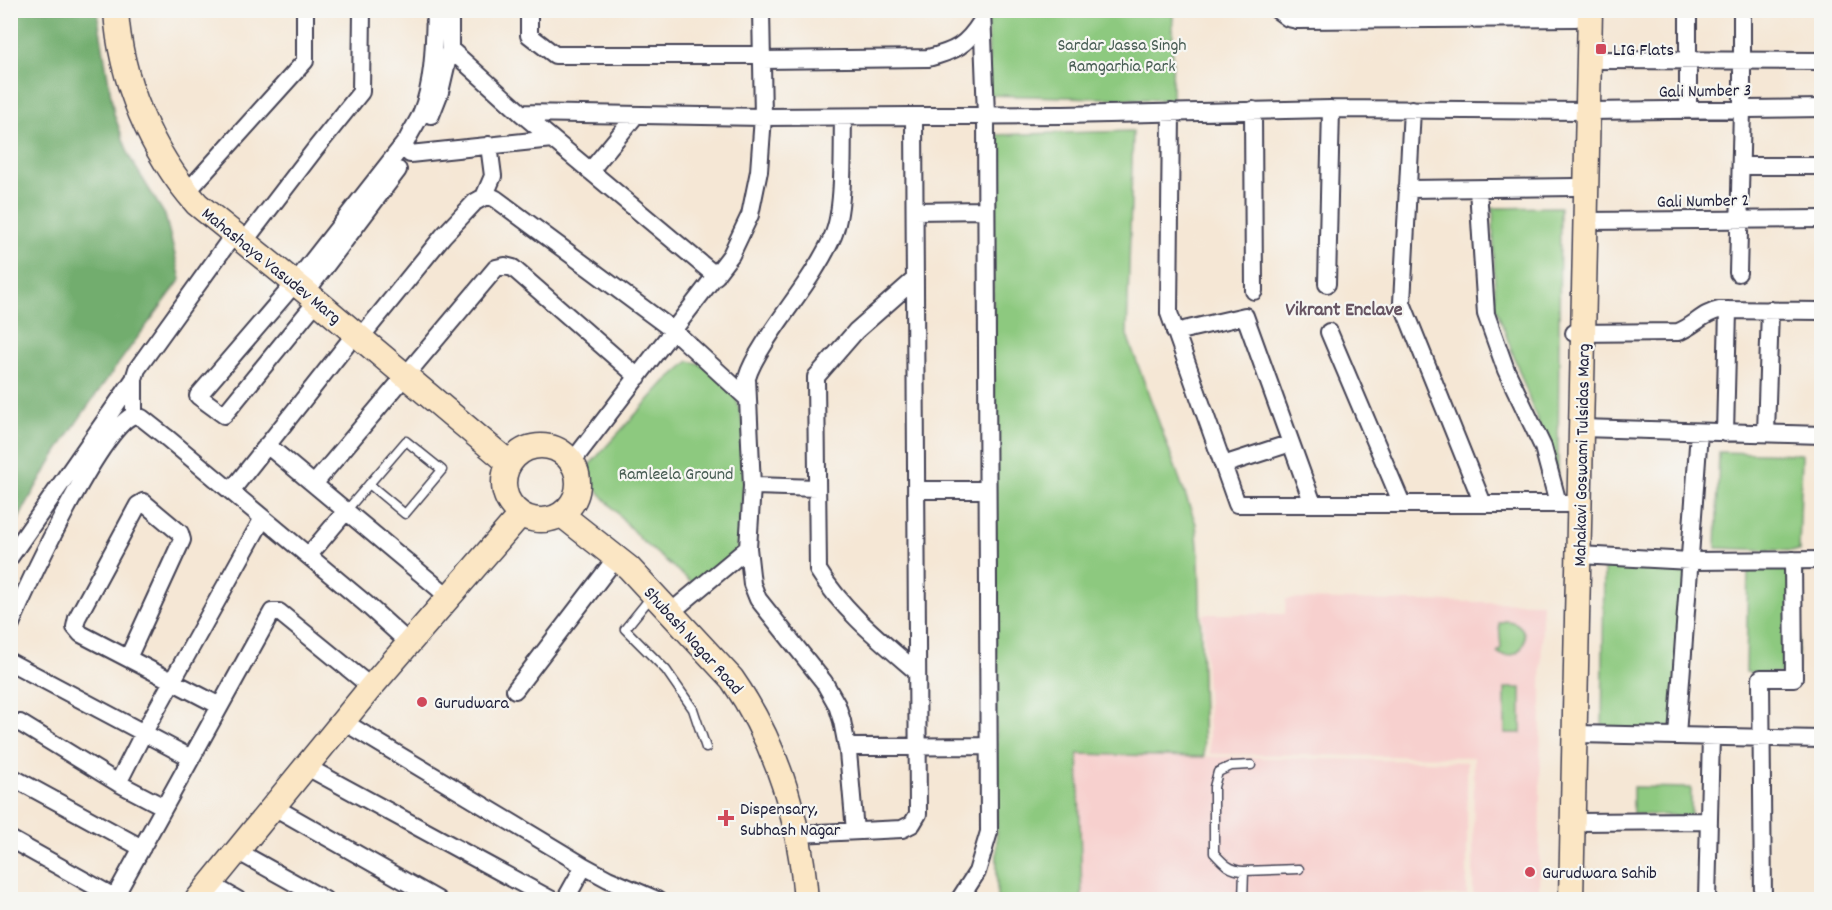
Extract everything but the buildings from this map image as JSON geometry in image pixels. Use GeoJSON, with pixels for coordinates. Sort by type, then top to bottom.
{"type":"FeatureCollection","features":[{"type":"Feature","properties":{"kind":"street","name":"Mahashaya Vasudev Marg"},"geometry":{"type":"LineString","coordinates":[[116,10],[122,56],[134,98],[164,157],[197,204],[405,374],[509,463]]}},
{"type":"Feature","properties":{"kind":"street"},"geometry":{"type":"LineString","coordinates":[[187,192],[302,66],[306,51],[305,10]]}},
{"type":"Feature","properties":{"kind":"street"},"geometry":{"type":"LineString","coordinates":[[10,556],[134,379],[139,365],[239,238],[361,92],[362,10]]}},
{"type":"Feature","properties":{"kind":"street"},"geometry":{"type":"LineString","coordinates":[[435,10],[430,73],[421,114],[407,140],[306,292],[224,415],[198,396],[306,292],[424,132],[440,92],[450,49],[450,10]]}},
{"type":"Feature","properties":{"kind":"street"},"geometry":{"type":"LineString","coordinates":[[529,10],[529,35],[555,55],[928,58],[963,46],[973,36],[982,16]]}},
{"type":"Feature","properties":{"kind":"street"},"geometry":{"type":"LineString","coordinates":[[572,462],[732,255],[750,215],[759,171],[763,117],[761,10]]}},
{"type":"Feature","properties":{"kind":"street"},"geometry":{"type":"LineString","coordinates":[[1277,10],[1288,18],[1297,20],[1581,13]]}},
{"type":"Feature","properties":{"kind":"street"},"geometry":{"type":"LineString","coordinates":[[1688,10],[1688,110]]}},
{"type":"Feature","properties":{"kind":"street"},"geometry":{"type":"LineString","coordinates":[[1738,273],[1742,10]]}},
{"type":"Feature","properties":{"kind":"street","name":"Mahakavi Goswami Tulsidas Marg"},"geometry":{"type":"LineString","coordinates":[[1571,900],[1579,555],[1569,504],[1581,428],[1575,187],[1589,60],[1581,13]]}},
{"type":"Feature","properties":{"kind":"street","name":"Mahakavi Goswami Tulsidas Marg"},"geometry":{"type":"LineString","coordinates":[[1562,900],[1569,504],[1584,221],[1581,13]]}},
{"type":"Feature","properties":{"kind":"street"},"geometry":{"type":"LineString","coordinates":[[959,900],[977,872],[989,832],[986,115],[982,16]]}},
{"type":"Feature","properties":{"kind":"street"},"geometry":{"type":"LineString","coordinates":[[450,49],[521,113],[716,276]]}},
{"type":"Feature","properties":{"kind":"street"},"geometry":{"type":"LineString","coordinates":[[1589,60],[1821,61]]}},
{"type":"Feature","properties":{"kind":"street","name":"Gali Number 3"},"geometry":{"type":"LineString","coordinates":[[521,113],[914,117],[1331,109],[1821,108]]}},
{"type":"Feature","properties":{"kind":"street"},"geometry":{"type":"LineString","coordinates":[[1327,284],[1331,109]]}},
{"type":"Feature","properties":{"kind":"street"},"geometry":{"type":"LineString","coordinates":[[1412,109],[1402,303],[1482,504]]}},
{"type":"Feature","properties":{"kind":"street"},"geometry":{"type":"LineString","coordinates":[[1253,110],[1254,291]]}},
{"type":"Feature","properties":{"kind":"street"},"geometry":{"type":"LineString","coordinates":[[1171,112],[1169,313],[1237,504],[1569,504],[1506,370],[1486,314],[1478,189]]}},
{"type":"Feature","properties":{"kind":"street"},"geometry":{"type":"LineString","coordinates":[[590,171],[636,115]]}},
{"type":"Feature","properties":{"kind":"street"},"geometry":{"type":"LineString","coordinates":[[843,117],[840,206],[834,234],[752,365],[747,378],[752,486],[748,548],[750,575],[758,599],[824,682],[843,720],[855,831]]}},
{"type":"Feature","properties":{"kind":"street"},"geometry":{"type":"LineString","coordinates":[[798,834],[902,830],[908,828],[918,814],[914,117]]}},
{"type":"Feature","properties":{"kind":"street"},"geometry":{"type":"LineString","coordinates":[[410,154],[552,139]]}},
{"type":"Feature","properties":{"kind":"street"},"geometry":{"type":"LineString","coordinates":[[483,197],[493,176],[489,145]]}},
{"type":"Feature","properties":{"kind":"street"},"geometry":{"type":"LineString","coordinates":[[1741,166],[1821,166]]}},
{"type":"Feature","properties":{"kind":"street"},"geometry":{"type":"LineString","coordinates":[[1407,189],[1575,187]]}},
{"type":"Feature","properties":{"kind":"street"},"geometry":{"type":"LineString","coordinates":[[231,491],[358,335],[443,236],[478,198],[483,197],[496,199],[674,331],[748,399]]}},
{"type":"Feature","properties":{"kind":"street"},"geometry":{"type":"LineString","coordinates":[[915,212],[986,210]]}},
{"type":"Feature","properties":{"kind":"street","name":"Gali Number 2"},"geometry":{"type":"LineString","coordinates":[[1584,221],[1821,219]]}},
{"type":"Feature","properties":{"kind":"street"},"geometry":{"type":"LineString","coordinates":[[314,484],[496,268],[505,266],[513,268],[638,377]]}},
{"type":"Feature","properties":{"kind":"street"},"geometry":{"type":"LineString","coordinates":[[915,279],[856,331],[816,377],[818,570],[830,590],[871,633],[917,672]]}},
{"type":"Feature","properties":{"kind":"street"},"geometry":{"type":"LineString","coordinates":[[1725,433],[1728,310]]}},
{"type":"Feature","properties":{"kind":"street"},"geometry":{"type":"LineString","coordinates":[[1766,433],[1770,310]]}},
{"type":"Feature","properties":{"kind":"street"},"geometry":{"type":"LineString","coordinates":[[1578,333],[1678,332],[1687,329],[1713,311],[1821,310]]}},
{"type":"Feature","properties":{"kind":"street"},"geometry":{"type":"LineString","coordinates":[[1176,332],[1245,316],[1313,504]]}},
{"type":"Feature","properties":{"kind":"street"},"geometry":{"type":"LineString","coordinates":[[1329,332],[1402,504]]}},
{"type":"Feature","properties":{"kind":"street"},"geometry":{"type":"LineString","coordinates":[[134,379],[134,415]]}},
{"type":"Feature","properties":{"kind":"street"},"geometry":{"type":"LineString","coordinates":[[134,415],[142,418],[166,437],[309,555],[409,643]]}},
{"type":"Feature","properties":{"kind":"street"},"geometry":{"type":"LineString","coordinates":[[10,626],[27,585],[92,464],[116,430],[134,415]]}},
{"type":"Feature","properties":{"kind":"street"},"geometry":{"type":"LineString","coordinates":[[1581,428],[1821,435]]}},
{"type":"Feature","properties":{"kind":"street"},"geometry":{"type":"LineString","coordinates":[[1677,735],[1699,432]]}},
{"type":"Feature","properties":{"kind":"street"},"geometry":{"type":"LineString","coordinates":[[1223,465],[1292,443]]}},
{"type":"Feature","properties":{"kind":"street"},"geometry":{"type":"LineString","coordinates":[[267,445],[449,597]]}},
{"type":"Feature","properties":{"kind":"street"},"geometry":{"type":"LineString","coordinates":[[533,446],[548,446],[561,451],[572,462],[578,475],[578,490],[573,504],[562,515],[549,520],[534,521],[520,515],[510,505],[504,492],[504,477],[509,463],[519,452],[533,446]]}},
{"type":"Feature","properties":{"kind":"street"},"geometry":{"type":"LineString","coordinates":[[752,486],[818,488]]}},
{"type":"Feature","properties":{"kind":"street"},"geometry":{"type":"LineString","coordinates":[[916,490],[987,490]]}},
{"type":"Feature","properties":{"kind":"street"},"geometry":{"type":"LineString","coordinates":[[128,658],[182,540],[180,532],[143,502],[138,506],[77,618],[75,627],[81,634],[220,706]]}},
{"type":"Feature","properties":{"kind":"street"},"geometry":{"type":"LineString","coordinates":[[309,555],[346,511]]}},
{"type":"Feature","properties":{"kind":"street"},"geometry":{"type":"LineString","coordinates":[[238,900],[204,892],[371,687],[520,515]]}},
{"type":"Feature","properties":{"kind":"street","name":"Shubash Nagar Road"},"geometry":{"type":"LineString","coordinates":[[562,515],[616,558],[653,594],[732,679],[744,696],[778,765],[798,834],[806,900]]}},
{"type":"Feature","properties":{"kind":"street"},"geometry":{"type":"LineString","coordinates":[[118,783],[171,682],[263,518]]}},
{"type":"Feature","properties":{"kind":"street"},"geometry":{"type":"LineString","coordinates":[[671,612],[748,548]]}},
{"type":"Feature","properties":{"kind":"street"},"geometry":{"type":"LineString","coordinates":[[1579,555],[1690,561],[1821,560]]}},
{"type":"Feature","properties":{"kind":"street"},"geometry":{"type":"LineString","coordinates":[[515,690],[616,558]]}},
{"type":"Feature","properties":{"kind":"street"},"geometry":{"type":"LineString","coordinates":[[1763,900],[1761,678],[1794,678],[1793,560]]}},
{"type":"Feature","properties":{"kind":"street"},"geometry":{"type":"LineString","coordinates":[[10,839],[116,899],[272,612],[279,612],[371,687]]}},
{"type":"Feature","properties":{"kind":"street"},"geometry":{"type":"LineString","coordinates":[[10,662],[191,758]]}},
{"type":"Feature","properties":{"kind":"street"},"geometry":{"type":"LineString","coordinates":[[344,722],[584,866],[657,900]]}},
{"type":"Feature","properties":{"kind":"street"},"geometry":{"type":"LineString","coordinates":[[10,724],[20,723],[118,783],[164,807]]}},
{"type":"Feature","properties":{"kind":"street"},"geometry":{"type":"LineString","coordinates":[[1576,734],[1821,739]]}},
{"type":"Feature","properties":{"kind":"street"},"geometry":{"type":"LineString","coordinates":[[1707,900],[1711,736]]}},
{"type":"Feature","properties":{"kind":"street"},"geometry":{"type":"LineString","coordinates":[[847,747],[988,746]]}},
{"type":"Feature","properties":{"kind":"street"},"geometry":{"type":"LineString","coordinates":[[307,767],[552,900]]}},
{"type":"Feature","properties":{"kind":"street"},"geometry":{"type":"LineString","coordinates":[[10,776],[142,848]]}},
{"type":"Feature","properties":{"kind":"street"},"geometry":{"type":"LineString","coordinates":[[274,807],[438,900]]}},
{"type":"Feature","properties":{"kind":"street"},"geometry":{"type":"LineString","coordinates":[[1574,822],[1708,821]]}},
{"type":"Feature","properties":{"kind":"street"},"geometry":{"type":"LineString","coordinates":[[237,851],[325,900]]}},
{"type":"Feature","properties":{"kind":"street"},"geometry":{"type":"LineString","coordinates":[[565,900],[584,866]]}},
{"type":"Feature","properties":{"kind":"lane"},"geometry":{"type":"LineString","coordinates":[[346,511],[369,484],[406,441],[442,470],[405,514],[369,484]]}},
{"type":"Feature","properties":{"kind":"lane"},"geometry":{"type":"LineString","coordinates":[[653,594],[626,629],[666,670],[693,710],[706,748]]}},
{"type":"Feature","properties":{"kind":"lane"},"geometry":{"type":"LineString","coordinates":[[1251,765],[1230,765],[1218,772],[1214,787],[1214,853],[1226,867],[1238,871],[1299,869]]}},
{"type":"Feature","properties":{"kind":"lane"},"geometry":{"type":"LineString","coordinates":[[1243,900],[1244,871]]}},
{"type":"Feature","properties":{"kind":"shaded area"},"geometry":{"type":"Polygon","coordinates":[[[1286,599],[1542,603],[1539,895],[1473,894],[1474,757],[1210,754],[1203,614],[1285,614],[1286,599]]]}},
{"type":"Feature","properties":{"kind":"shaded area"},"geometry":{"type":"Polygon","coordinates":[[[1078,754],[1467,762],[1467,896],[1082,898],[1078,754]]]}},
{"type":"Feature","properties":{"kind":"green space"},"geometry":{"type":"Polygon","coordinates":[[[11,10],[97,11],[114,114],[130,158],[165,215],[181,279],[68,436],[28,501],[11,535],[11,10]]]}},
{"type":"Feature","properties":{"kind":"green space","name":"Sardar Jassa Singh Ramgarhia Park"},"geometry":{"type":"Polygon","coordinates":[[[988,11],[1173,11],[1172,100],[989,95],[988,11]]]}},
{"type":"Feature","properties":{"kind":"green space"},"geometry":{"type":"Polygon","coordinates":[[[1133,131],[1127,335],[1196,524],[1199,557],[1204,757],[1078,754],[1082,898],[997,899],[992,135],[1133,131]]]}},
{"type":"Feature","properties":{"kind":"green space"},"geometry":{"type":"Polygon","coordinates":[[[1560,207],[1558,477],[1495,305],[1493,208],[1560,207]]]}},
{"type":"Feature","properties":{"kind":"green space","name":"Ramleela Ground"},"geometry":{"type":"Polygon","coordinates":[[[689,361],[710,366],[736,397],[747,446],[737,555],[697,587],[641,540],[582,473],[665,382],[689,361]]]}},
{"type":"Feature","properties":{"kind":"green space"},"geometry":{"type":"Polygon","coordinates":[[[1719,452],[1802,454],[1799,551],[1716,548],[1719,452]]]}},
{"type":"Feature","properties":{"kind":"green space"},"geometry":{"type":"Polygon","coordinates":[[[1604,564],[1692,565],[1687,739],[1602,739],[1604,564]]]}},
{"type":"Feature","properties":{"kind":"green space"},"geometry":{"type":"Polygon","coordinates":[[[1748,567],[1802,570],[1797,674],[1746,672],[1748,567]]]}},
{"type":"Feature","properties":{"kind":"green space"},"geometry":{"type":"Polygon","coordinates":[[[1505,621],[1515,623],[1524,635],[1521,649],[1507,656],[1497,653],[1501,648],[1499,623],[1505,621]]]}},
{"type":"Feature","properties":{"kind":"green space"},"geometry":{"type":"Polygon","coordinates":[[[1505,688],[1521,688],[1521,733],[1505,733],[1505,688]]]}},
{"type":"Feature","properties":{"kind":"green space"},"geometry":{"type":"Polygon","coordinates":[[[1633,787],[1691,788],[1691,816],[1633,814],[1633,787]]]}},
{"type":"Feature","properties":{"kind":"place","name":"LIG Flats"},"geometry":{"type":"Point","coordinates":[1601,49]}},
{"type":"Feature","properties":{"kind":"place","name":"Gurudwara"},"geometry":{"type":"Point","coordinates":[422,702]}},
{"type":"Feature","properties":{"kind":"place","name":"Dispensary, Subhash Nagar"},"geometry":{"type":"Point","coordinates":[726,818]}},
{"type":"Feature","properties":{"kind":"place","name":"Gurudwara Sahib"},"geometry":{"type":"Point","coordinates":[1530,872]}},
{"type":"Feature","properties":{"kind":"district","name":"Vikrant Enclave"},"geometry":{"type":"Point","coordinates":[1344,308]}}]}
